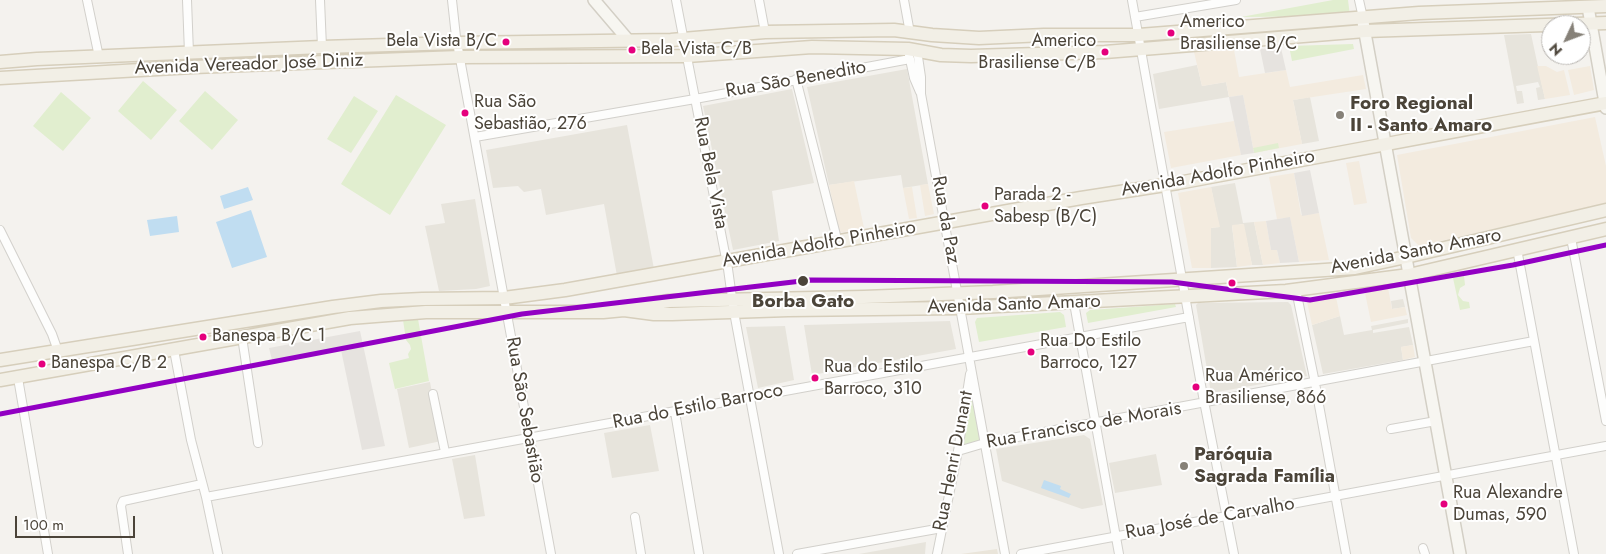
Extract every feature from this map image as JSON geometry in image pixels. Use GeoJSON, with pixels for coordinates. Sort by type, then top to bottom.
{"type":"FeatureCollection","features":[{"type":"Feature","properties":{"kind":"main road","name":"Avenida Vereador José Diniz"},"geometry":{"type":"LineString","coordinates":[[0,62],[322,47],[684,40],[765,32],[894,30],[979,38],[1044,35],[1138,35],[1419,13],[1588,4],[1606,6]]}},
{"type":"Feature","properties":{"kind":"main road","name":"Avenida Vereador José Diniz"},"geometry":{"type":"LineString","coordinates":[[1591,24],[1606,23]]}},
{"type":"Feature","properties":{"kind":"main road","name":"Avenida Vereador José Diniz"},"geometry":{"type":"LineString","coordinates":[[0,78],[194,66],[460,57],[687,56],[812,47],[971,56],[1141,50],[1365,31],[1541,26]]}},
{"type":"Feature","properties":{"kind":"main road","name":"Avenida Adolfo Pinheiro"},"geometry":{"type":"LineString","coordinates":[[504,298],[566,290],[1081,198],[1166,185],[1606,105]]}},
{"type":"Feature","properties":{"kind":"main road","name":"Avenida Santo Amaro"},"geometry":{"type":"LineString","coordinates":[[0,380],[350,318],[426,312],[602,312],[624,310],[654,314],[733,306],[1071,287],[1355,268],[1606,210]]}},
{"type":"Feature","properties":{"kind":"main road","name":"Avenida Santo Amaro"},"geometry":{"type":"LineString","coordinates":[[733,306],[788,310],[960,308],[1296,290],[1409,275],[1606,229]]}},
{"type":"Feature","properties":{"kind":"main road"},"geometry":{"type":"LineString","coordinates":[[1071,287],[1074,303]]}},
{"type":"Feature","properties":{"kind":"main road"},"geometry":{"type":"LineString","coordinates":[[0,360],[333,307],[422,298],[504,298]]}},
{"type":"Feature","properties":{"kind":"street"},"geometry":{"type":"LineString","coordinates":[[87,0],[99,56]]}},
{"type":"Feature","properties":{"kind":"street"},"geometry":{"type":"LineString","coordinates":[[187,0],[189,53]]}},
{"type":"Feature","properties":{"kind":"street"},"geometry":{"type":"LineString","coordinates":[[320,0],[322,47]]}},
{"type":"Feature","properties":{"kind":"street","name":"Rua São Sebastião"},"geometry":{"type":"LineString","coordinates":[[452,0],[457,43],[551,554]]}},
{"type":"Feature","properties":{"kind":"street"},"geometry":{"type":"LineString","coordinates":[[594,0],[629,41]]}},
{"type":"Feature","properties":{"kind":"street","name":"Rua Bela Vista"},"geometry":{"type":"LineString","coordinates":[[676,0],[779,554]]}},
{"type":"Feature","properties":{"kind":"street"},"geometry":{"type":"LineString","coordinates":[[759,0],[765,32]]}},
{"type":"Feature","properties":{"kind":"street"},"geometry":{"type":"LineString","coordinates":[[904,0],[910,33]]}},
{"type":"Feature","properties":{"kind":"street"},"geometry":{"type":"LineString","coordinates":[[1132,0],[1234,554]]}},
{"type":"Feature","properties":{"kind":"street"},"geometry":{"type":"LineString","coordinates":[[1135,17],[1236,0]]}},
{"type":"Feature","properties":{"kind":"street"},"geometry":{"type":"LineString","coordinates":[[1359,0],[1460,554]]}},
{"type":"Feature","properties":{"kind":"street"},"geometry":{"type":"LineString","coordinates":[[1591,24],[1606,105]]}},
{"type":"Feature","properties":{"kind":"street","name":"Rua São Benedito"},"geometry":{"type":"LineString","coordinates":[[475,137],[695,99],[796,79],[912,52]]}},
{"type":"Feature","properties":{"kind":"street","name":"Rua da Paz"},"geometry":{"type":"LineString","coordinates":[[912,52],[914,78],[921,94]]}},
{"type":"Feature","properties":{"kind":"street","name":"Rua da Paz"},"geometry":{"type":"LineString","coordinates":[[912,52],[921,77],[921,94],[1005,554]]}},
{"type":"Feature","properties":{"kind":"street"},"geometry":{"type":"LineString","coordinates":[[796,79],[838,242]]}},
{"type":"Feature","properties":{"kind":"street"},"geometry":{"type":"LineString","coordinates":[[0,230],[52,334],[58,351]]}},
{"type":"Feature","properties":{"kind":"street"},"geometry":{"type":"LineString","coordinates":[[1571,238],[1606,421]]}},
{"type":"Feature","properties":{"kind":"street"},"geometry":{"type":"LineString","coordinates":[[1517,249],[1574,554]]}},
{"type":"Feature","properties":{"kind":"street"},"geometry":{"type":"LineString","coordinates":[[1296,290],[1346,554]]}},
{"type":"Feature","properties":{"kind":"street"},"geometry":{"type":"LineString","coordinates":[[1074,303],[1094,424],[1119,554]]}},
{"type":"Feature","properties":{"kind":"street","name":"Rua do Estilo Barroco"},"geometry":{"type":"LineString","coordinates":[[206,497],[1189,317]]}},
{"type":"Feature","properties":{"kind":"street"},"geometry":{"type":"LineString","coordinates":[[242,337],[258,444]]}},
{"type":"Feature","properties":{"kind":"street","name":"Rua Francisco de Morais"},"geometry":{"type":"LineString","coordinates":[[958,451],[985,443],[1205,404],[1534,341]]}},
{"type":"Feature","properties":{"kind":"street"},"geometry":{"type":"LineString","coordinates":[[174,350],[191,440],[218,554]]}},
{"type":"Feature","properties":{"kind":"street","name":"Rua Henri Dunant"},"geometry":{"type":"LineString","coordinates":[[937,554],[958,451],[971,368]]}},
{"type":"Feature","properties":{"kind":"street"},"geometry":{"type":"LineString","coordinates":[[18,378],[48,554]]}},
{"type":"Feature","properties":{"kind":"street"},"geometry":{"type":"LineString","coordinates":[[433,394],[445,452]]}},
{"type":"Feature","properties":{"kind":"street"},"geometry":{"type":"LineString","coordinates":[[675,412],[699,554]]}},
{"type":"Feature","properties":{"kind":"street"},"geometry":{"type":"LineString","coordinates":[[1391,429],[1436,421]]}},
{"type":"Feature","properties":{"kind":"street","name":"Rua José de Carvalho"},"geometry":{"type":"LineString","coordinates":[[1021,554],[1606,446]]}},
{"type":"Feature","properties":{"kind":"street"},"geometry":{"type":"LineString","coordinates":[[128,554],[121,506],[123,501],[202,484]]}},
{"type":"Feature","properties":{"kind":"street"},"geometry":{"type":"LineString","coordinates":[[635,517],[641,554]]}},
{"type":"Feature","properties":{"kind":"street"},"geometry":{"type":"LineString","coordinates":[[798,554],[942,528]]}},
{"type":"Feature","properties":{"kind":"shaded area"},"geometry":{"type":"Polygon","coordinates":[[[1531,34],[1545,99],[1538,100],[1536,88],[1540,87],[1538,82],[1516,86],[1517,91],[1522,91],[1524,103],[1517,104],[1504,35],[1531,34]]]}},
{"type":"Feature","properties":{"kind":"shaded area"},"geometry":{"type":"Polygon","coordinates":[[[1281,48],[1286,70],[1265,73],[1260,49],[1281,48]]]}},
{"type":"Feature","properties":{"kind":"shaded area"},"geometry":{"type":"Polygon","coordinates":[[[1234,50],[1239,77],[1286,70],[1290,87],[1363,75],[1366,89],[1293,100],[1302,144],[1254,153],[1243,95],[1229,97],[1226,82],[1202,86],[1194,52],[1234,50]]]}},
{"type":"Feature","properties":{"kind":"shaded area"},"geometry":{"type":"Polygon","coordinates":[[[1197,65],[1202,86],[1226,82],[1229,97],[1159,109],[1153,74],[1197,65]]]}},
{"type":"Feature","properties":{"kind":"shaded area"},"geometry":{"type":"Polygon","coordinates":[[[1537,66],[1546,66],[1557,72],[1564,70],[1570,95],[1545,99],[1537,66]]]}},
{"type":"Feature","properties":{"kind":"shaded area"},"geometry":{"type":"Polygon","coordinates":[[[1590,66],[1594,90],[1574,95],[1568,70],[1590,66]]]}},
{"type":"Feature","properties":{"kind":"shaded area"},"geometry":{"type":"Polygon","coordinates":[[[907,69],[928,184],[903,188],[901,175],[829,185],[807,87],[907,69]]]}},
{"type":"Feature","properties":{"kind":"shaded area"},"geometry":{"type":"Polygon","coordinates":[[[792,89],[814,183],[772,191],[779,241],[733,250],[703,106],[792,89]]]}},
{"type":"Feature","properties":{"kind":"shaded area"},"geometry":{"type":"Polygon","coordinates":[[[1243,95],[1254,153],[1241,155],[1229,97],[1243,95]]]}},
{"type":"Feature","properties":{"kind":"shaded area"},"geometry":{"type":"Polygon","coordinates":[[[1310,97],[1319,141],[1302,144],[1293,100],[1310,97]]]}},
{"type":"Feature","properties":{"kind":"shaded area"},"geometry":{"type":"Polygon","coordinates":[[[1595,117],[1606,166],[1606,203],[1419,246],[1411,238],[1397,155],[1595,117]]]}},
{"type":"Feature","properties":{"kind":"shaded area"},"geometry":{"type":"Polygon","coordinates":[[[1234,121],[1241,155],[1171,168],[1164,132],[1234,121]]]}},
{"type":"Feature","properties":{"kind":"shaded area"},"geometry":{"type":"Polygon","coordinates":[[[627,125],[654,269],[617,276],[604,204],[546,215],[541,189],[524,192],[518,186],[493,188],[486,150],[627,125]]]}},
{"type":"Feature","properties":{"kind":"shaded area"},"geometry":{"type":"Polygon","coordinates":[[[1359,161],[1367,203],[1354,205],[1346,163],[1359,161]]]}},
{"type":"Feature","properties":{"kind":"shaded area"},"geometry":{"type":"Polygon","coordinates":[[[1310,170],[1319,213],[1302,216],[1294,173],[1310,170]]]}},
{"type":"Feature","properties":{"kind":"shaded area"},"geometry":{"type":"Polygon","coordinates":[[[1294,173],[1301,215],[1319,213],[1329,260],[1299,262],[1290,218],[1277,219],[1269,177],[1294,173]]]}},
{"type":"Feature","properties":{"kind":"shaded area"},"geometry":{"type":"Polygon","coordinates":[[[854,181],[864,228],[839,233],[829,185],[854,181]]]}},
{"type":"Feature","properties":{"kind":"shaded area"},"geometry":{"type":"Polygon","coordinates":[[[1235,183],[1243,223],[1254,222],[1263,265],[1252,265],[1243,224],[1232,226],[1237,267],[1211,268],[1211,228],[1219,227],[1211,187],[1235,183]]]}},
{"type":"Feature","properties":{"kind":"shaded area"},"geometry":{"type":"Polygon","coordinates":[[[928,184],[934,214],[925,216],[920,185],[928,184]]]}},
{"type":"Feature","properties":{"kind":"shaded area"},"geometry":{"type":"Polygon","coordinates":[[[912,187],[917,218],[909,219],[903,188],[912,187]]]}},
{"type":"Feature","properties":{"kind":"shaded area"},"geometry":{"type":"Polygon","coordinates":[[[1211,187],[1220,227],[1211,228],[1211,268],[1192,268],[1178,193],[1211,187]]]}},
{"type":"Feature","properties":{"kind":"shaded area"},"geometry":{"type":"Polygon","coordinates":[[[475,199],[490,286],[476,289],[439,291],[425,226],[445,223],[441,204],[475,199]]]}},
{"type":"Feature","properties":{"kind":"shaded area"},"geometry":{"type":"Polygon","coordinates":[[[1290,217],[1299,262],[1280,263],[1277,250],[1271,250],[1266,221],[1290,217]]]}},
{"type":"Feature","properties":{"kind":"shaded area"},"geometry":{"type":"Polygon","coordinates":[[[1266,221],[1271,250],[1277,250],[1280,263],[1263,265],[1254,222],[1266,221]]]}},
{"type":"Feature","properties":{"kind":"shaded area"},"geometry":{"type":"Polygon","coordinates":[[[1244,224],[1252,265],[1237,267],[1232,225],[1244,224]]]}},
{"type":"Feature","properties":{"kind":"shaded area"},"geometry":{"type":"Polygon","coordinates":[[[1388,288],[1392,309],[1405,307],[1407,315],[1371,322],[1365,293],[1388,288]]]}},
{"type":"Feature","properties":{"kind":"shaded area"},"geometry":{"type":"Polygon","coordinates":[[[1336,297],[1340,316],[1312,325],[1307,302],[1336,297]]]}},
{"type":"Feature","properties":{"kind":"shaded area"},"geometry":{"type":"Polygon","coordinates":[[[1403,299],[1405,307],[1392,309],[1391,301],[1403,299]]]}},
{"type":"Feature","properties":{"kind":"shaded area"},"geometry":{"type":"Polygon","coordinates":[[[1288,302],[1291,305],[1307,376],[1211,393],[1196,305],[1198,303],[1288,302]]]}},
{"type":"Feature","properties":{"kind":"shaded area"},"geometry":{"type":"Polygon","coordinates":[[[1340,316],[1344,335],[1372,330],[1371,326],[1408,319],[1408,323],[1373,330],[1373,333],[1409,327],[1413,345],[1401,347],[1403,360],[1323,374],[1312,325],[1340,316]]]}},
{"type":"Feature","properties":{"kind":"shaded area"},"geometry":{"type":"Polygon","coordinates":[[[950,321],[956,349],[812,375],[804,325],[950,321]]]}},
{"type":"Feature","properties":{"kind":"shaded area"},"geometry":{"type":"Polygon","coordinates":[[[785,326],[794,380],[758,388],[746,327],[785,326]]]}},
{"type":"Feature","properties":{"kind":"shaded area"},"geometry":{"type":"Polygon","coordinates":[[[360,331],[385,446],[362,450],[341,350],[273,364],[269,348],[360,331]]]}},
{"type":"Feature","properties":{"kind":"shaded area"},"geometry":{"type":"Polygon","coordinates":[[[1413,345],[1415,357],[1403,360],[1401,347],[1413,345]]]}},
{"type":"Feature","properties":{"kind":"shaded area"},"geometry":{"type":"Polygon","coordinates":[[[430,382],[441,441],[409,448],[397,389],[430,382]]]}},
{"type":"Feature","properties":{"kind":"shaded area"},"geometry":{"type":"Polygon","coordinates":[[[650,425],[659,471],[612,478],[604,433],[650,425]]]}},
{"type":"Feature","properties":{"kind":"shaded area"},"geometry":{"type":"Polygon","coordinates":[[[1084,435],[1090,439],[1103,505],[1082,509],[1002,481],[996,449],[1084,435]]]}},
{"type":"Feature","properties":{"kind":"shaded area"},"geometry":{"type":"Polygon","coordinates":[[[1156,454],[1162,485],[1115,493],[1109,463],[1156,454]]]}},
{"type":"Feature","properties":{"kind":"shaded area"},"geometry":{"type":"Polygon","coordinates":[[[475,455],[485,516],[464,519],[452,459],[475,455]]]}},
{"type":"Feature","properties":{"kind":"shaded area"},"geometry":{"type":"Polygon","coordinates":[[[926,542],[925,554],[859,554],[926,542]]]}},
{"type":"Feature","properties":{"kind":"shaded area"},"geometry":{"type":"Polygon","coordinates":[[[997,549],[998,554],[961,554],[997,549]]]}},
{"type":"Feature","properties":{"kind":"green space"},"geometry":{"type":"Polygon","coordinates":[[[1333,0],[1348,0],[1350,16],[1241,17],[1333,0]]]}},
{"type":"Feature","properties":{"kind":"green space"},"geometry":{"type":"Polygon","coordinates":[[[1353,44],[1354,49],[1292,61],[1289,46],[1353,44]]]}},
{"type":"Feature","properties":{"kind":"green space"},"geometry":{"type":"Polygon","coordinates":[[[143,81],[177,110],[151,140],[118,111],[143,81]]]}},
{"type":"Feature","properties":{"kind":"green space"},"geometry":{"type":"Polygon","coordinates":[[[205,91],[238,120],[212,150],[179,121],[205,91]]]}},
{"type":"Feature","properties":{"kind":"green space"},"geometry":{"type":"Polygon","coordinates":[[[61,92],[91,118],[63,151],[33,126],[61,92]]]}},
{"type":"Feature","properties":{"kind":"green space"},"geometry":{"type":"Polygon","coordinates":[[[396,95],[446,125],[390,215],[341,184],[396,95]]]}},
{"type":"Feature","properties":{"kind":"green space"},"geometry":{"type":"Polygon","coordinates":[[[354,96],[378,111],[351,153],[327,139],[354,96]]]}},
{"type":"Feature","properties":{"kind":"green space"},"geometry":{"type":"Polygon","coordinates":[[[1278,143],[1279,148],[1254,153],[1253,148],[1278,143]]]}},
{"type":"Feature","properties":{"kind":"green space"},"geometry":{"type":"Polygon","coordinates":[[[1464,276],[1465,285],[1460,288],[1458,295],[1463,301],[1469,302],[1470,308],[1460,310],[1453,278],[1464,276]]]}},
{"type":"Feature","properties":{"kind":"green space"},"geometry":{"type":"Polygon","coordinates":[[[1175,304],[1176,307],[1088,323],[1086,313],[1090,310],[1175,304]]]}},
{"type":"Feature","properties":{"kind":"green space"},"geometry":{"type":"Polygon","coordinates":[[[1060,312],[1064,315],[1066,327],[979,342],[975,322],[977,318],[1060,312]]]}},
{"type":"Feature","properties":{"kind":"green space"},"geometry":{"type":"Polygon","coordinates":[[[418,319],[429,381],[395,389],[389,363],[409,358],[408,354],[411,349],[406,340],[403,320],[418,319]]]}},
{"type":"Feature","properties":{"kind":"green space"},"geometry":{"type":"Polygon","coordinates":[[[973,385],[983,441],[959,449],[973,385]]]}},
{"type":"Feature","properties":{"kind":"water"},"geometry":{"type":"Polygon","coordinates":[[[248,187],[253,200],[224,209],[220,196],[248,187]]]}},
{"type":"Feature","properties":{"kind":"water"},"geometry":{"type":"Polygon","coordinates":[[[251,210],[267,257],[232,268],[216,222],[251,210]]]}},
{"type":"Feature","properties":{"kind":"water"},"geometry":{"type":"Polygon","coordinates":[[[177,216],[179,232],[150,236],[147,220],[177,216]]]}},
{"type":"Feature","properties":{"kind":"water"},"geometry":{"type":"Polygon","coordinates":[[[1044,480],[1061,486],[1060,489],[1071,494],[1069,498],[1041,488],[1044,480]]]}},
{"type":"Feature","properties":{"kind":"transit line"},"geometry":{"type":"LineString","coordinates":[[0,414],[522,314],[810,280],[1172,282],[1310,300],[1513,265],[1606,245]]}},
{"type":"Feature","properties":{"kind":"place","name":"Americo Brasiliense B/C"},"geometry":{"type":"Point","coordinates":[1171,33]}},
{"type":"Feature","properties":{"kind":"place","name":"Bela Vista B/C"},"geometry":{"type":"Point","coordinates":[506,42]}},
{"type":"Feature","properties":{"kind":"place","name":"Bela Vista C/B"},"geometry":{"type":"Point","coordinates":[632,50]}},
{"type":"Feature","properties":{"kind":"place","name":"Americo Brasiliense C/B"},"geometry":{"type":"Point","coordinates":[1105,52]}},
{"type":"Feature","properties":{"kind":"place","name":"Rua São Sebastião, 276"},"geometry":{"type":"Point","coordinates":[465,113]}},
{"type":"Feature","properties":{"kind":"place","name":"Foro Regional II - Santo Amaro"},"geometry":{"type":"Point","coordinates":[1340,115]}},
{"type":"Feature","properties":{"kind":"place","name":"Parada 2 - Sabesp (B/C)"},"geometry":{"type":"Point","coordinates":[985,206]}},
{"type":"Feature","properties":{"kind":"place","name":"Borba Gato"},"geometry":{"type":"Point","coordinates":[803,281]}},
{"type":"Feature","properties":{"kind":"place","name":"Banespa B/C 1"},"geometry":{"type":"Point","coordinates":[203,337]}},
{"type":"Feature","properties":{"kind":"place","name":"Rua Do Estilo Barroco, 127"},"geometry":{"type":"Point","coordinates":[1031,352]}},
{"type":"Feature","properties":{"kind":"place","name":"Banespa C/B 2"},"geometry":{"type":"Point","coordinates":[42,364]}},
{"type":"Feature","properties":{"kind":"place","name":"Rua do Estilo Barroco, 310"},"geometry":{"type":"Point","coordinates":[815,378]}},
{"type":"Feature","properties":{"kind":"place","name":"Rua Américo Brasiliense, 866"},"geometry":{"type":"Point","coordinates":[1196,387]}},
{"type":"Feature","properties":{"kind":"place","name":"Paróquia Sagrada Família"},"geometry":{"type":"Point","coordinates":[1184,466]}},
{"type":"Feature","properties":{"kind":"place","name":"Rua Alexandre Dumas, 590"},"geometry":{"type":"Point","coordinates":[1444,504]}}]}
